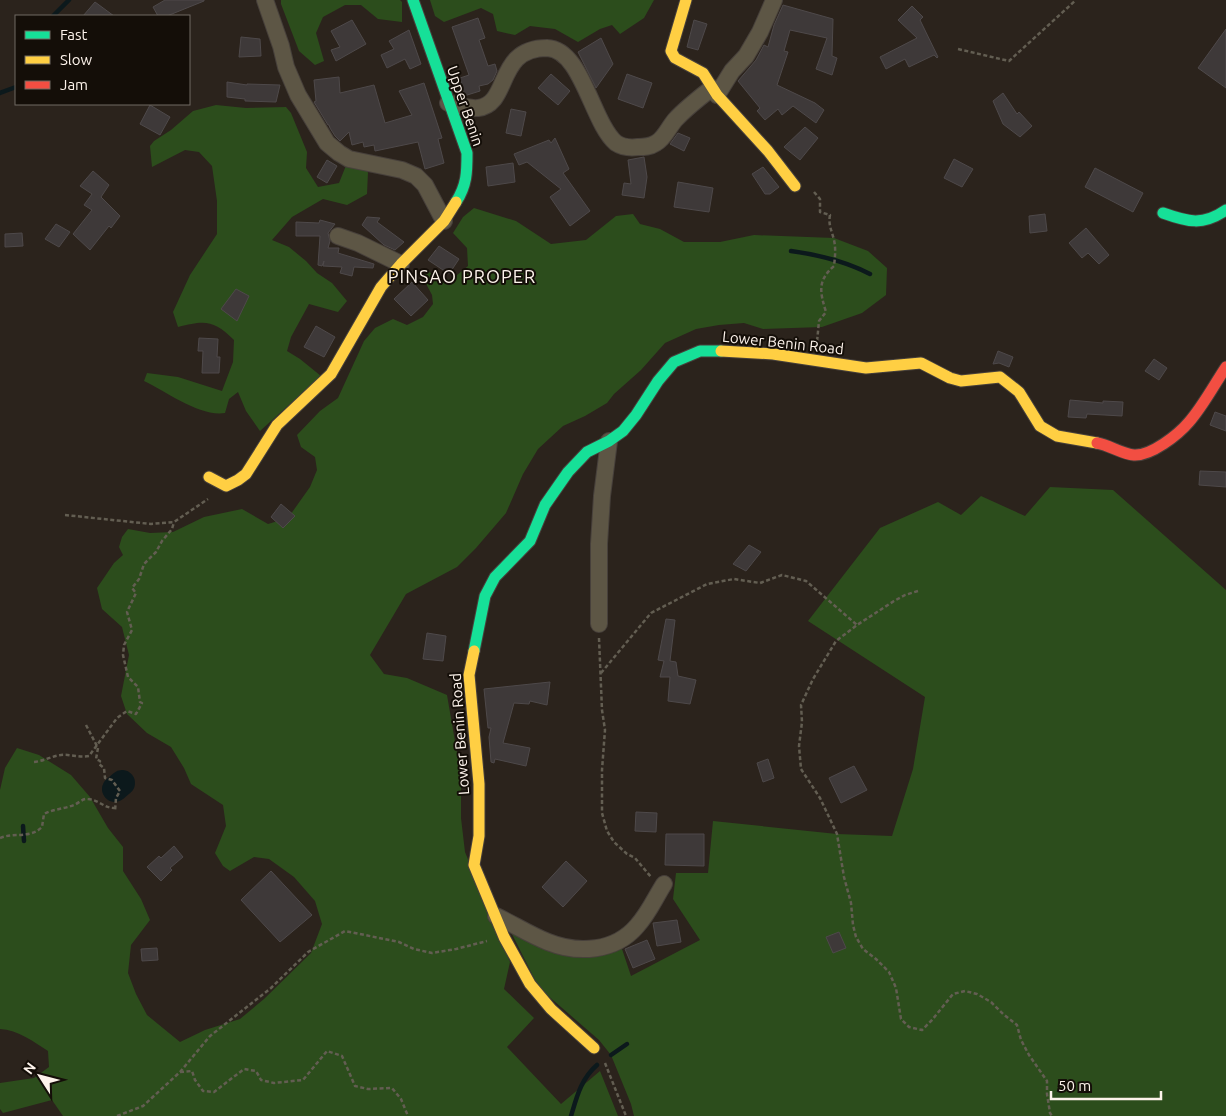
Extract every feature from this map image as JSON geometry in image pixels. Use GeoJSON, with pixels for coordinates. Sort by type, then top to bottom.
{"type":"FeatureCollection","features":[{"type":"Feature","properties":{"kind":"street"},"geometry":{"type":"LineString","coordinates":[[265,0],[282,46],[286,67],[298,95],[328,142],[339,153],[349,158],[402,170],[416,176],[425,185],[444,221]]}},
{"type":"Feature","properties":{"kind":"street","name":"Upper Benin"},"geometry":{"type":"LineString","coordinates":[[226,486],[240,479],[252,466],[276,426],[321,386],[331,374],[381,287],[444,221],[463,192],[467,172],[467,154],[412,0]]}},
{"type":"Feature","properties":{"kind":"street"},"geometry":{"type":"LineString","coordinates":[[686,0],[671,51],[676,58],[703,74],[715,91],[768,151],[795,186]]}},
{"type":"Feature","properties":{"kind":"street"},"geometry":{"type":"LineString","coordinates":[[448,103],[478,108],[489,104],[496,97],[514,60],[530,49],[549,48],[557,50],[566,56],[604,126],[616,143],[624,147],[650,146],[659,142],[686,109],[715,91],[746,56],[760,32],[774,0]]}},
{"type":"Feature","properties":{"kind":"street"},"geometry":{"type":"LineString","coordinates":[[1163,212],[1187,221],[1202,222],[1217,217],[1226,210]]}},
{"type":"Feature","properties":{"kind":"street"},"geometry":{"type":"LineString","coordinates":[[338,236],[366,246],[401,264]]}},
{"type":"Feature","properties":{"kind":"street","name":"Lower Benin Road"},"geometry":{"type":"LineString","coordinates":[[594,1048],[551,1009],[530,984],[504,937],[474,865],[479,836],[479,784],[469,675],[485,596],[495,577],[530,541],[545,505],[568,472],[587,452],[609,441],[622,431],[636,415],[658,381],[674,362],[700,351],[773,354],[866,368],[921,363],[950,378],[961,381],[1000,377],[1019,392],[1040,426],[1057,436],[1107,445],[1132,454],[1145,454],[1169,440],[1189,422],[1226,367]]}},
{"type":"Feature","properties":{"kind":"street"},"geometry":{"type":"LineString","coordinates":[[599,624],[599,544],[602,496],[609,441]]}},
{"type":"Feature","properties":{"kind":"street"},"geometry":{"type":"LineString","coordinates":[[209,477],[226,486]]}},
{"type":"Feature","properties":{"kind":"street"},"geometry":{"type":"LineString","coordinates":[[496,916],[548,942],[565,947],[599,949],[623,940],[630,934],[655,902],[661,889]]}},
{"type":"Feature","properties":{"kind":"path"},"geometry":{"type":"LineString","coordinates":[[958,49],[1008,61],[1076,0]]}},
{"type":"Feature","properties":{"kind":"path"},"geometry":{"type":"LineString","coordinates":[[795,186],[809,187],[820,199],[820,212],[830,216],[828,222],[836,250],[834,266],[826,273],[821,283],[821,297],[826,312],[819,321],[814,361]]}},
{"type":"Feature","properties":{"kind":"path"},"geometry":{"type":"LineString","coordinates":[[65,515],[151,524],[174,522],[226,486]]}},
{"type":"Feature","properties":{"kind":"path"},"geometry":{"type":"LineString","coordinates":[[34,762],[63,755],[76,755],[82,758],[89,756],[120,715],[128,711],[136,714],[141,705],[138,687],[128,677],[123,651],[132,630],[127,612],[136,593],[132,588],[139,579],[144,564],[154,554],[174,522]]}},
{"type":"Feature","properties":{"kind":"path"},"geometry":{"type":"LineString","coordinates":[[601,673],[651,612],[707,584],[734,579],[760,583],[782,575],[806,581],[857,625]]}},
{"type":"Feature","properties":{"kind":"path"},"geometry":{"type":"LineString","coordinates":[[918,591],[905,595],[836,640],[801,704],[802,722],[798,746],[801,769],[820,798],[837,834],[844,877],[851,902],[852,924],[856,937],[862,949],[889,972],[896,988],[901,1019],[909,1027],[922,1030],[953,994],[965,991],[977,994],[991,1002],[1017,1025],[1021,1040],[1029,1055],[1047,1081],[1047,1094],[1052,1116]]}},
{"type":"Feature","properties":{"kind":"path"},"geometry":{"type":"LineString","coordinates":[[599,624],[602,710],[605,730],[602,770],[602,813],[606,832],[627,854],[636,858],[661,889]]}},
{"type":"Feature","properties":{"kind":"path"},"geometry":{"type":"LineString","coordinates":[[0,838],[15,834],[34,833],[42,827],[44,814],[72,806],[83,800],[87,799],[115,809],[116,798],[120,791],[113,782],[105,778],[104,768],[99,764],[100,761],[96,760],[98,752],[96,745],[86,725]]}},
{"type":"Feature","properties":{"kind":"path"},"geometry":{"type":"LineString","coordinates":[[116,1116],[143,1106],[180,1072],[210,1036],[271,988],[308,952],[346,931],[399,942],[414,949],[432,952],[456,949],[504,937]]}},
{"type":"Feature","properties":{"kind":"path"},"geometry":{"type":"LineString","coordinates":[[594,1048],[602,1056],[611,1074],[626,1116]]}},
{"type":"Feature","properties":{"kind":"path"},"geometry":{"type":"LineString","coordinates":[[180,1072],[192,1071],[195,1080],[203,1091],[214,1092],[244,1069],[256,1071],[261,1080],[274,1083],[303,1080],[327,1051],[342,1056],[355,1086],[368,1089],[392,1088],[402,1099],[408,1116]]}},
{"type":"Feature","properties":{"kind":"green space"},"geometry":{"type":"Polygon","coordinates":[[[281,0],[400,0],[402,2],[402,22],[378,19],[361,5],[345,5],[323,17],[316,33],[324,61],[315,65],[299,51],[281,0]]]}},
{"type":"Feature","properties":{"kind":"green space"},"geometry":{"type":"Polygon","coordinates":[[[430,0],[654,0],[644,18],[620,34],[612,25],[600,29],[578,42],[555,29],[530,26],[515,35],[497,31],[493,14],[481,8],[444,22],[435,16],[430,0]]]}},
{"type":"Feature","properties":{"kind":"green space"},"geometry":{"type":"Polygon","coordinates":[[[216,105],[246,108],[286,107],[291,113],[307,152],[306,168],[318,187],[339,183],[347,163],[358,163],[368,172],[367,194],[347,205],[323,199],[292,217],[272,240],[289,247],[317,273],[332,283],[347,301],[338,312],[309,304],[291,337],[287,351],[321,376],[260,431],[246,411],[238,392],[229,399],[225,413],[215,413],[194,408],[144,381],[147,373],[178,377],[222,391],[233,362],[234,340],[227,333],[209,323],[195,323],[178,327],[173,312],[190,275],[217,234],[217,201],[212,166],[199,152],[185,150],[152,167],[150,146],[193,111],[216,105]]]}},
{"type":"Feature","properties":{"kind":"green space"},"geometry":{"type":"Polygon","coordinates":[[[474,208],[516,221],[551,244],[586,240],[616,216],[633,214],[640,224],[660,229],[684,242],[720,242],[754,235],[834,238],[868,251],[887,268],[886,295],[862,313],[822,327],[763,329],[744,323],[719,325],[696,329],[665,343],[641,370],[614,394],[607,403],[563,426],[538,449],[523,474],[506,513],[457,567],[406,594],[370,655],[384,674],[407,678],[447,695],[461,776],[461,818],[465,852],[510,962],[504,989],[534,1018],[507,1047],[561,1104],[600,1071],[618,1116],[63,1116],[52,1100],[3,1113],[0,1109],[0,1083],[34,1078],[49,1067],[48,1051],[19,1034],[0,1029],[0,790],[5,768],[17,748],[39,755],[71,775],[90,797],[108,828],[123,847],[123,871],[141,899],[150,920],[131,945],[128,973],[147,1015],[180,1042],[205,1030],[240,1019],[264,999],[311,953],[322,924],[315,901],[294,877],[269,859],[254,857],[230,871],[223,866],[215,853],[226,826],[223,805],[191,784],[171,747],[147,733],[127,714],[121,696],[129,655],[122,627],[102,609],[97,588],[114,563],[123,555],[119,547],[122,537],[128,529],[150,533],[173,532],[204,517],[242,509],[268,524],[288,518],[310,487],[317,470],[315,457],[301,447],[297,435],[320,411],[338,398],[364,341],[375,328],[393,319],[407,325],[423,317],[433,304],[432,295],[422,276],[429,272],[439,278],[451,280],[468,266],[467,248],[453,233],[463,217],[474,208]]]}},
{"type":"Feature","properties":{"kind":"green space"},"geometry":{"type":"Polygon","coordinates":[[[1050,487],[1113,490],[1226,590],[1226,1116],[634,1116],[611,1055],[599,1040],[539,988],[510,930],[526,937],[621,946],[631,976],[700,940],[673,899],[676,873],[708,873],[713,821],[837,834],[892,836],[913,769],[925,697],[808,621],[880,528],[938,502],[961,515],[981,496],[1025,516],[1050,487]]]}},
{"type":"Feature","properties":{"kind":"building"},"geometry":{"type":"Polygon","coordinates":[[[165,0],[204,0],[169,15],[157,15],[153,7],[165,0]]]}},
{"type":"Feature","properties":{"kind":"building"},"geometry":{"type":"Polygon","coordinates":[[[95,2],[113,15],[84,15],[95,2]]]}},
{"type":"Feature","properties":{"kind":"building"},"geometry":{"type":"Polygon","coordinates":[[[783,5],[833,19],[832,56],[837,58],[832,75],[816,69],[827,38],[790,30],[784,51],[788,52],[777,85],[815,103],[824,110],[816,123],[793,106],[782,115],[778,109],[765,120],[757,111],[760,108],[738,81],[756,60],[764,45],[768,47],[774,25],[783,5]]]}},
{"type":"Feature","properties":{"kind":"building"},"geometry":{"type":"Polygon","coordinates":[[[912,6],[923,17],[920,20],[938,57],[934,55],[909,67],[905,59],[886,69],[880,57],[917,38],[898,20],[912,6]]]}},
{"type":"Feature","properties":{"kind":"building"},"geometry":{"type":"Polygon","coordinates":[[[478,18],[485,38],[479,40],[488,66],[495,64],[497,71],[493,80],[488,84],[479,86],[480,91],[464,96],[460,78],[469,75],[452,27],[478,18]]]}},
{"type":"Feature","properties":{"kind":"building"},"geometry":{"type":"Polygon","coordinates":[[[352,20],[366,44],[336,61],[331,50],[340,47],[331,31],[352,20]]]}},
{"type":"Feature","properties":{"kind":"building"},"geometry":{"type":"Polygon","coordinates":[[[694,20],[707,24],[698,50],[687,47],[694,20]]]}},
{"type":"Feature","properties":{"kind":"building"},"geometry":{"type":"Polygon","coordinates":[[[1226,29],[1226,88],[1198,68],[1226,29]]]}},
{"type":"Feature","properties":{"kind":"building"},"geometry":{"type":"Polygon","coordinates":[[[409,30],[421,64],[410,69],[405,59],[387,68],[381,55],[394,49],[389,41],[409,30]]]}},
{"type":"Feature","properties":{"kind":"building"},"geometry":{"type":"Polygon","coordinates":[[[241,37],[260,39],[261,56],[239,57],[241,37]]]}},
{"type":"Feature","properties":{"kind":"building"},"geometry":{"type":"Polygon","coordinates":[[[601,38],[613,64],[596,88],[578,52],[601,38]]]}},
{"type":"Feature","properties":{"kind":"building"},"geometry":{"type":"Polygon","coordinates":[[[551,74],[570,91],[558,105],[538,88],[551,74]]]}},
{"type":"Feature","properties":{"kind":"building"},"geometry":{"type":"Polygon","coordinates":[[[627,74],[652,83],[643,108],[618,99],[627,74]]]}},
{"type":"Feature","properties":{"kind":"building"},"geometry":{"type":"Polygon","coordinates":[[[339,77],[340,93],[374,85],[385,123],[412,115],[399,91],[424,83],[442,138],[438,139],[444,163],[425,169],[418,142],[375,151],[374,145],[364,147],[363,142],[352,145],[349,132],[340,141],[314,102],[316,101],[314,80],[339,77]]]}},
{"type":"Feature","properties":{"kind":"building"},"geometry":{"type":"Polygon","coordinates":[[[227,82],[247,85],[280,85],[276,102],[245,101],[245,99],[227,97],[227,82]]]}},
{"type":"Feature","properties":{"kind":"building"},"geometry":{"type":"Polygon","coordinates":[[[1003,93],[1017,114],[1019,112],[1032,126],[1020,137],[1003,124],[993,101],[1003,93]]]}},
{"type":"Feature","properties":{"kind":"building"},"geometry":{"type":"Polygon","coordinates":[[[150,105],[170,117],[160,135],[140,124],[150,105]]]}},
{"type":"Feature","properties":{"kind":"building"},"geometry":{"type":"Polygon","coordinates":[[[511,109],[526,112],[521,136],[506,133],[511,109]]]}},
{"type":"Feature","properties":{"kind":"building"},"geometry":{"type":"Polygon","coordinates":[[[805,127],[818,138],[800,160],[784,147],[805,127]]]}},
{"type":"Feature","properties":{"kind":"building"},"geometry":{"type":"Polygon","coordinates":[[[678,133],[690,138],[684,151],[670,144],[678,133]]]}},
{"type":"Feature","properties":{"kind":"building"},"geometry":{"type":"Polygon","coordinates":[[[555,138],[569,169],[563,173],[590,211],[570,226],[550,197],[561,189],[527,162],[519,165],[514,154],[549,140],[551,143],[555,138]]]}},
{"type":"Feature","properties":{"kind":"building"},"geometry":{"type":"Polygon","coordinates":[[[644,157],[647,177],[644,198],[622,195],[624,183],[631,184],[628,160],[644,157]]]}},
{"type":"Feature","properties":{"kind":"building"},"geometry":{"type":"Polygon","coordinates":[[[954,159],[973,169],[962,187],[944,178],[954,159]]]}},
{"type":"Feature","properties":{"kind":"building"},"geometry":{"type":"Polygon","coordinates":[[[327,160],[337,166],[327,183],[317,177],[327,160]]]}},
{"type":"Feature","properties":{"kind":"building"},"geometry":{"type":"Polygon","coordinates":[[[513,163],[515,182],[488,186],[486,167],[513,163]]]}},
{"type":"Feature","properties":{"kind":"building"},"geometry":{"type":"Polygon","coordinates":[[[763,167],[779,187],[770,194],[765,194],[752,174],[763,167]]]}},
{"type":"Feature","properties":{"kind":"building"},"geometry":{"type":"Polygon","coordinates":[[[1095,168],[1143,193],[1133,212],[1085,187],[1095,168]]]}},
{"type":"Feature","properties":{"kind":"building"},"geometry":{"type":"Polygon","coordinates":[[[93,171],[109,185],[101,197],[120,216],[111,228],[109,226],[90,250],[73,234],[92,210],[84,205],[92,194],[80,186],[93,171]]]}},
{"type":"Feature","properties":{"kind":"building"},"geometry":{"type":"Polygon","coordinates":[[[678,182],[713,188],[709,212],[674,207],[678,182]]]}},
{"type":"Feature","properties":{"kind":"building"},"geometry":{"type":"Polygon","coordinates":[[[1045,214],[1047,231],[1030,233],[1029,216],[1045,214]]]}},
{"type":"Feature","properties":{"kind":"building"},"geometry":{"type":"Polygon","coordinates":[[[367,217],[380,218],[377,222],[404,242],[395,250],[384,245],[362,225],[367,217]]]}},
{"type":"Feature","properties":{"kind":"building"},"geometry":{"type":"Polygon","coordinates":[[[320,220],[335,224],[328,233],[330,241],[328,248],[339,248],[338,253],[374,264],[373,268],[354,267],[352,276],[340,273],[342,267],[323,266],[324,261],[322,266],[318,265],[320,236],[296,236],[296,222],[319,223],[320,220]]]}},
{"type":"Feature","properties":{"kind":"building"},"geometry":{"type":"Polygon","coordinates":[[[56,224],[70,232],[59,247],[45,239],[56,224]]]}},
{"type":"Feature","properties":{"kind":"building"},"geometry":{"type":"Polygon","coordinates":[[[1086,228],[1109,255],[1099,264],[1088,253],[1082,258],[1069,243],[1086,228]]]}},
{"type":"Feature","properties":{"kind":"building"},"geometry":{"type":"Polygon","coordinates":[[[22,233],[23,246],[5,247],[5,234],[22,233]]]}},
{"type":"Feature","properties":{"kind":"building"},"geometry":{"type":"Polygon","coordinates":[[[439,246],[459,259],[449,274],[428,260],[439,246]]]}},
{"type":"Feature","properties":{"kind":"building"},"geometry":{"type":"Polygon","coordinates":[[[412,282],[428,300],[411,316],[394,299],[412,282]]]}},
{"type":"Feature","properties":{"kind":"building"},"geometry":{"type":"Polygon","coordinates":[[[236,289],[249,296],[237,321],[221,309],[236,289]]]}},
{"type":"Feature","properties":{"kind":"building"},"geometry":{"type":"Polygon","coordinates":[[[316,326],[335,337],[324,357],[304,347],[316,326]]]}},
{"type":"Feature","properties":{"kind":"building"},"geometry":{"type":"Polygon","coordinates":[[[199,338],[218,339],[217,357],[220,357],[219,373],[202,373],[203,351],[198,351],[199,338]]]}},
{"type":"Feature","properties":{"kind":"building"},"geometry":{"type":"Polygon","coordinates":[[[998,351],[1013,357],[1009,367],[999,363],[993,364],[998,351]]]}},
{"type":"Feature","properties":{"kind":"building"},"geometry":{"type":"Polygon","coordinates":[[[1154,359],[1167,368],[1159,380],[1145,371],[1154,359]]]}},
{"type":"Feature","properties":{"kind":"building"},"geometry":{"type":"Polygon","coordinates":[[[1070,400],[1103,403],[1103,401],[1123,402],[1122,416],[1087,414],[1086,418],[1068,417],[1070,400]]]}},
{"type":"Feature","properties":{"kind":"building"},"geometry":{"type":"Polygon","coordinates":[[[1215,412],[1226,416],[1226,431],[1210,425],[1215,412]]]}},
{"type":"Feature","properties":{"kind":"building"},"geometry":{"type":"Polygon","coordinates":[[[1200,471],[1226,472],[1226,487],[1199,485],[1200,471]]]}},
{"type":"Feature","properties":{"kind":"building"},"geometry":{"type":"Polygon","coordinates":[[[281,504],[295,516],[283,528],[271,517],[281,504]]]}},
{"type":"Feature","properties":{"kind":"building"},"geometry":{"type":"Polygon","coordinates":[[[749,545],[761,552],[746,571],[733,564],[749,545]]]}},
{"type":"Feature","properties":{"kind":"building"},"geometry":{"type":"Polygon","coordinates":[[[666,619],[675,620],[670,661],[676,662],[678,676],[696,680],[690,704],[668,701],[670,677],[660,677],[664,661],[658,660],[666,619]]]}},
{"type":"Feature","properties":{"kind":"building"},"geometry":{"type":"Polygon","coordinates":[[[427,633],[446,636],[443,661],[423,659],[427,633]]]}},
{"type":"Feature","properties":{"kind":"building"},"geometry":{"type":"Polygon","coordinates":[[[550,682],[547,705],[530,701],[529,704],[514,703],[503,743],[530,748],[526,766],[495,759],[494,763],[491,762],[489,737],[491,728],[488,728],[484,689],[550,682]]]}},
{"type":"Feature","properties":{"kind":"building"},"geometry":{"type":"Polygon","coordinates":[[[768,759],[774,778],[763,782],[757,763],[768,759]]]}},
{"type":"Feature","properties":{"kind":"building"},"geometry":{"type":"Polygon","coordinates":[[[854,766],[867,790],[841,803],[829,778],[854,766]]]}},
{"type":"Feature","properties":{"kind":"building"},"geometry":{"type":"Polygon","coordinates":[[[636,812],[657,813],[656,832],[635,831],[636,812]]]}},
{"type":"Feature","properties":{"kind":"building"},"geometry":{"type":"Polygon","coordinates":[[[666,834],[704,834],[704,866],[665,865],[666,834]]]}},
{"type":"Feature","properties":{"kind":"building"},"geometry":{"type":"Polygon","coordinates":[[[174,846],[183,857],[170,868],[172,870],[161,881],[147,867],[174,846]]]}},
{"type":"Feature","properties":{"kind":"building"},"geometry":{"type":"Polygon","coordinates":[[[566,861],[587,881],[563,907],[542,887],[566,861]]]}},
{"type":"Feature","properties":{"kind":"building"},"geometry":{"type":"Polygon","coordinates":[[[271,871],[312,915],[280,942],[241,900],[271,871]]]}},
{"type":"Feature","properties":{"kind":"building"},"geometry":{"type":"Polygon","coordinates":[[[677,920],[681,942],[657,946],[653,923],[677,920]]]}},
{"type":"Feature","properties":{"kind":"building"},"geometry":{"type":"Polygon","coordinates":[[[839,932],[846,948],[833,953],[826,937],[839,932]]]}},
{"type":"Feature","properties":{"kind":"building"},"geometry":{"type":"Polygon","coordinates":[[[647,940],[655,959],[633,968],[625,949],[647,940]]]}},
{"type":"Feature","properties":{"kind":"building"},"geometry":{"type":"Polygon","coordinates":[[[157,948],[158,960],[142,961],[141,949],[157,948]]]}},
{"type":"Feature","properties":{"kind":"waterway"},"geometry":{"type":"LineString","coordinates":[[54,15],[69,0]]}},
{"type":"Feature","properties":{"kind":"waterway"},"geometry":{"type":"LineString","coordinates":[[0,93],[15,87]]}},
{"type":"Feature","properties":{"kind":"waterway"},"geometry":{"type":"LineString","coordinates":[[791,251],[832,259],[870,274]]}},
{"type":"Feature","properties":{"kind":"waterway"},"geometry":{"type":"LineString","coordinates":[[115,789],[122,783]]}},
{"type":"Feature","properties":{"kind":"waterway"},"geometry":{"type":"LineString","coordinates":[[23,826],[24,841]]}},
{"type":"Feature","properties":{"kind":"waterway"},"geometry":{"type":"LineString","coordinates":[[611,1055],[627,1044]]}},
{"type":"Feature","properties":{"kind":"waterway"},"geometry":{"type":"LineString","coordinates":[[571,1116],[583,1082],[597,1065]]}},
{"type":"Feature","properties":{"kind":"traffic: fast"},"geometry":{"type":"LineString","coordinates":[[413,0],[467,153],[466,178],[456,202]]}},
{"type":"Feature","properties":{"kind":"traffic: fast"},"geometry":{"type":"LineString","coordinates":[[1163,213],[1180,219],[1195,221],[1210,218],[1226,210]]}},
{"type":"Feature","properties":{"kind":"traffic: fast"},"geometry":{"type":"LineString","coordinates":[[474,651],[485,596],[495,577],[530,541],[545,505],[568,472],[587,452],[609,441],[623,431],[658,381],[674,362],[700,351],[721,351]]}},
{"type":"Feature","properties":{"kind":"traffic: slow"},"geometry":{"type":"LineString","coordinates":[[686,0],[671,51],[675,58],[703,73],[717,95],[768,151],[795,186]]}},
{"type":"Feature","properties":{"kind":"traffic: slow"},"geometry":{"type":"LineString","coordinates":[[209,477],[226,486],[246,474],[277,425],[331,374],[381,287],[444,221],[456,202]]}},
{"type":"Feature","properties":{"kind":"traffic: slow"},"geometry":{"type":"LineString","coordinates":[[721,351],[773,354],[866,368],[921,363],[950,378],[961,381],[1000,377],[1019,392],[1040,426],[1057,436],[1097,443]]}},
{"type":"Feature","properties":{"kind":"traffic: slow"},"geometry":{"type":"LineString","coordinates":[[474,651],[469,675],[479,784],[479,836],[474,865],[504,937],[530,984],[551,1009],[594,1048]]}},
{"type":"Feature","properties":{"kind":"traffic: jam"},"geometry":{"type":"LineString","coordinates":[[1097,443],[1134,455],[1156,448],[1178,433],[1189,422],[1226,367]]}},
{"type":"Feature","properties":{"kind":"district","name":"PINSAO PROPER"},"geometry":{"type":"Point","coordinates":[462,277]}}]}
